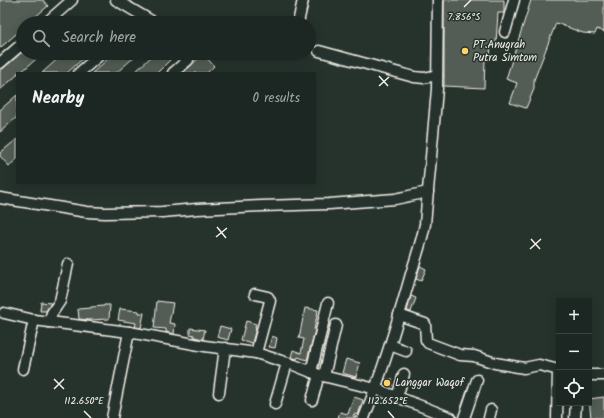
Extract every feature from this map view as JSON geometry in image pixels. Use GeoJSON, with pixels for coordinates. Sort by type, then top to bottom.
{"type":"FeatureCollection","features":[{"type":"Feature","properties":{"kind":"street"},"geometry":{"type":"LineString","coordinates":[[54,16],[72,0]]}},
{"type":"Feature","properties":{"kind":"street"},"geometry":{"type":"LineString","coordinates":[[116,0],[135,16]]}},
{"type":"Feature","properties":{"kind":"street"},"geometry":{"type":"LineString","coordinates":[[300,16],[303,0]]}},
{"type":"Feature","properties":{"kind":"street"},"geometry":{"type":"LineString","coordinates":[[364,418],[376,389],[390,345],[422,237],[427,214],[437,76],[438,0]]}},
{"type":"Feature","properties":{"kind":"street"},"geometry":{"type":"LineString","coordinates":[[505,32],[514,0]]}},
{"type":"Feature","properties":{"kind":"street"},"geometry":{"type":"LineString","coordinates":[[0,63],[16,49]]}},
{"type":"Feature","properties":{"kind":"street"},"geometry":{"type":"LineString","coordinates":[[319,51],[414,77],[424,78],[437,76]]}},
{"type":"Feature","properties":{"kind":"street"},"geometry":{"type":"LineString","coordinates":[[80,72],[94,60]]}},
{"type":"Feature","properties":{"kind":"street"},"geometry":{"type":"LineString","coordinates":[[174,72],[188,60]]}},
{"type":"Feature","properties":{"kind":"street"},"geometry":{"type":"LineString","coordinates":[[0,198],[87,212],[105,213],[162,212],[255,206],[329,204],[395,199],[428,192]]}},
{"type":"Feature","properties":{"kind":"street"},"geometry":{"type":"LineString","coordinates":[[49,322],[52,313],[60,302],[68,264]]}},
{"type":"Feature","properties":{"kind":"street"},"geometry":{"type":"LineString","coordinates":[[255,294],[266,296],[270,301],[256,353]]}},
{"type":"Feature","properties":{"kind":"street"},"geometry":{"type":"LineString","coordinates":[[312,400],[318,375],[328,303]]}},
{"type":"Feature","properties":{"kind":"street"},"geometry":{"type":"LineString","coordinates":[[4,313],[34,320],[129,332],[205,346],[256,353],[318,375],[376,389],[451,418]]}},
{"type":"Feature","properties":{"kind":"street"},"geometry":{"type":"LineString","coordinates":[[399,315],[424,323],[426,327],[426,340],[428,343],[460,355],[474,356],[495,363],[521,368],[537,365],[556,370]]}},
{"type":"Feature","properties":{"kind":"street"},"geometry":{"type":"LineString","coordinates":[[24,369],[34,320]]}},
{"type":"Feature","properties":{"kind":"street"},"geometry":{"type":"LineString","coordinates":[[318,375],[336,325]]}},
{"type":"Feature","properties":{"kind":"street"},"geometry":{"type":"LineString","coordinates":[[112,418],[129,332]]}},
{"type":"Feature","properties":{"kind":"street"},"geometry":{"type":"LineString","coordinates":[[390,345],[406,351]]}},
{"type":"Feature","properties":{"kind":"street"},"geometry":{"type":"LineString","coordinates":[[219,393],[226,348]]}},
{"type":"Feature","properties":{"kind":"street"},"geometry":{"type":"LineString","coordinates":[[275,404],[287,363]]}},
{"type":"Feature","properties":{"kind":"street"},"geometry":{"type":"LineString","coordinates":[[397,397],[404,374]]}},
{"type":"Feature","properties":{"kind":"street"},"geometry":{"type":"LineString","coordinates":[[592,375],[604,375]]}},
{"type":"Feature","properties":{"kind":"street"},"geometry":{"type":"LineString","coordinates":[[464,418],[477,380]]}},
{"type":"Feature","properties":{"kind":"street"},"geometry":{"type":"LineString","coordinates":[[557,406],[557,418]]}},
{"type":"Feature","properties":{"kind":"street"},"geometry":{"type":"LineString","coordinates":[[575,418],[576,406]]}},
{"type":"Feature","properties":{"kind":"building"},"geometry":{"type":"Polygon","coordinates":[[[0,0],[43,0],[48,6],[36,16],[16,16],[16,34],[0,48],[0,0]]]}},
{"type":"Feature","properties":{"kind":"building","name":"PT.Anugrah Putra Simtom"},"geometry":{"type":"Polygon","coordinates":[[[444,0],[504,0],[504,13],[498,13],[496,43],[491,43],[490,60],[485,59],[484,88],[444,86],[444,0]]]}},
{"type":"Feature","properties":{"kind":"building"},"geometry":{"type":"Polygon","coordinates":[[[531,0],[604,0],[604,32],[597,29],[595,34],[583,33],[556,23],[534,80],[534,89],[526,108],[510,103],[517,83],[506,79],[531,0]]]}},
{"type":"Feature","properties":{"kind":"building"},"geometry":{"type":"Polygon","coordinates":[[[16,57],[16,60],[35,60],[21,72],[16,72],[16,76],[0,90],[0,71],[16,57]]]}},
{"type":"Feature","properties":{"kind":"building"},"geometry":{"type":"Polygon","coordinates":[[[56,60],[81,60],[68,72],[43,72],[56,60]]]}},
{"type":"Feature","properties":{"kind":"building"},"geometry":{"type":"Polygon","coordinates":[[[107,60],[131,60],[117,72],[93,72],[107,60]]]}},
{"type":"Feature","properties":{"kind":"building"},"geometry":{"type":"Polygon","coordinates":[[[148,60],[170,60],[158,72],[135,72],[148,60]]]}},
{"type":"Feature","properties":{"kind":"building"},"geometry":{"type":"Polygon","coordinates":[[[197,60],[208,60],[214,66],[208,72],[184,72],[197,60]]]}},
{"type":"Feature","properties":{"kind":"building"},"geometry":{"type":"Polygon","coordinates":[[[16,96],[16,118],[0,132],[0,110],[16,96]]]}},
{"type":"Feature","properties":{"kind":"building"},"geometry":{"type":"Polygon","coordinates":[[[16,140],[16,160],[9,166],[0,156],[0,153],[16,140]]]}},
{"type":"Feature","properties":{"kind":"building"},"geometry":{"type":"Polygon","coordinates":[[[420,266],[426,269],[421,281],[416,279],[420,266]]]}},
{"type":"Feature","properties":{"kind":"building"},"geometry":{"type":"Polygon","coordinates":[[[411,296],[416,298],[411,312],[407,311],[411,296]]]}},
{"type":"Feature","properties":{"kind":"building"},"geometry":{"type":"Polygon","coordinates":[[[157,301],[173,303],[169,323],[175,324],[174,334],[166,332],[166,329],[154,328],[157,301]]]}},
{"type":"Feature","properties":{"kind":"building"},"geometry":{"type":"Polygon","coordinates":[[[41,302],[51,303],[46,311],[40,311],[41,302]]]}},
{"type":"Feature","properties":{"kind":"building"},"geometry":{"type":"Polygon","coordinates":[[[110,305],[109,319],[79,319],[78,309],[110,305]]]}},
{"type":"Feature","properties":{"kind":"building"},"geometry":{"type":"Polygon","coordinates":[[[305,308],[318,310],[315,330],[307,360],[298,357],[297,359],[291,357],[293,350],[301,353],[304,339],[299,338],[305,308]]]}},
{"type":"Feature","properties":{"kind":"building"},"geometry":{"type":"Polygon","coordinates":[[[120,309],[144,313],[141,328],[135,327],[136,323],[118,320],[120,309]]]}},
{"type":"Feature","properties":{"kind":"building"},"geometry":{"type":"Polygon","coordinates":[[[246,321],[256,324],[252,343],[241,340],[246,321]]]}},
{"type":"Feature","properties":{"kind":"building"},"geometry":{"type":"Polygon","coordinates":[[[220,326],[231,329],[228,340],[217,337],[220,326]]]}},
{"type":"Feature","properties":{"kind":"building"},"geometry":{"type":"Polygon","coordinates":[[[190,328],[205,330],[203,339],[194,337],[194,335],[190,334],[190,328]]]}},
{"type":"Feature","properties":{"kind":"building"},"geometry":{"type":"Polygon","coordinates":[[[272,336],[277,338],[275,348],[269,347],[272,336]]]}},
{"type":"Feature","properties":{"kind":"building"},"geometry":{"type":"Polygon","coordinates":[[[346,359],[360,363],[356,377],[342,373],[346,359]]]}},
{"type":"Feature","properties":{"kind":"building","name":"Langgar Waqof"},"geometry":{"type":"Polygon","coordinates":[[[392,379],[392,386],[383,385],[385,380],[392,379]]]}},
{"type":"Feature","properties":{"kind":"building"},"geometry":{"type":"Polygon","coordinates":[[[354,397],[363,400],[358,415],[354,414],[353,416],[357,417],[338,418],[340,412],[348,414],[354,397]]]}},
{"type":"Feature","properties":{"kind":"building"},"geometry":{"type":"Polygon","coordinates":[[[604,397],[604,418],[591,418],[590,406],[592,406],[592,399],[604,397]]]}},
{"type":"Feature","properties":{"kind":"place","name":"PT.Anugrah Putra Simtom"},"geometry":{"type":"Point","coordinates":[465,51]}},
{"type":"Feature","properties":{"kind":"place","name":"Langgar Waqof"},"geometry":{"type":"Point","coordinates":[387,383]}}]}
